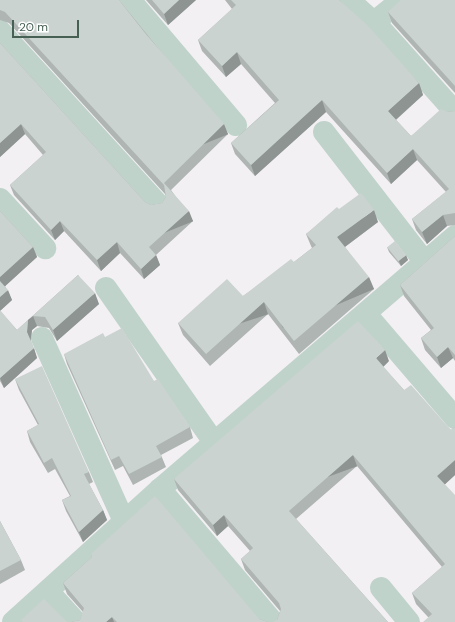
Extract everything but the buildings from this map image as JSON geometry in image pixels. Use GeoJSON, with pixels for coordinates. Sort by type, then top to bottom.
{"type":"FeatureCollection","features":[{"type":"Feature","properties":{"kind":"street"},"geometry":{"type":"LineString","coordinates":[[130,0],[236,125]]}},
{"type":"Feature","properties":{"kind":"street"},"geometry":{"type":"LineString","coordinates":[[348,0],[373,23],[436,88],[455,112]]}},
{"type":"Feature","properties":{"kind":"street"},"geometry":{"type":"LineString","coordinates":[[373,23],[401,0]]}},
{"type":"Feature","properties":{"kind":"street"},"geometry":{"type":"LineString","coordinates":[[0,31],[158,204]]}},
{"type":"Feature","properties":{"kind":"street"},"geometry":{"type":"LineString","coordinates":[[324,132],[424,261]]}},
{"type":"Feature","properties":{"kind":"street"},"geometry":{"type":"LineString","coordinates":[[0,199],[45,248]]}},
{"type":"Feature","properties":{"kind":"street"},"geometry":{"type":"LineString","coordinates":[[13,622],[160,489],[366,314],[424,261],[455,236]]}},
{"type":"Feature","properties":{"kind":"street"},"geometry":{"type":"LineString","coordinates":[[106,288],[214,442]]}},
{"type":"Feature","properties":{"kind":"street"},"geometry":{"type":"LineString","coordinates":[[366,314],[455,418]]}},
{"type":"Feature","properties":{"kind":"street"},"geometry":{"type":"LineString","coordinates":[[42,338],[124,521]]}},
{"type":"Feature","properties":{"kind":"street"},"geometry":{"type":"LineString","coordinates":[[160,489],[273,622]]}},
{"type":"Feature","properties":{"kind":"street"},"geometry":{"type":"LineString","coordinates":[[380,588],[409,622]]}},
{"type":"Feature","properties":{"kind":"street"},"geometry":{"type":"LineString","coordinates":[[48,591],[76,622]]}}]}
